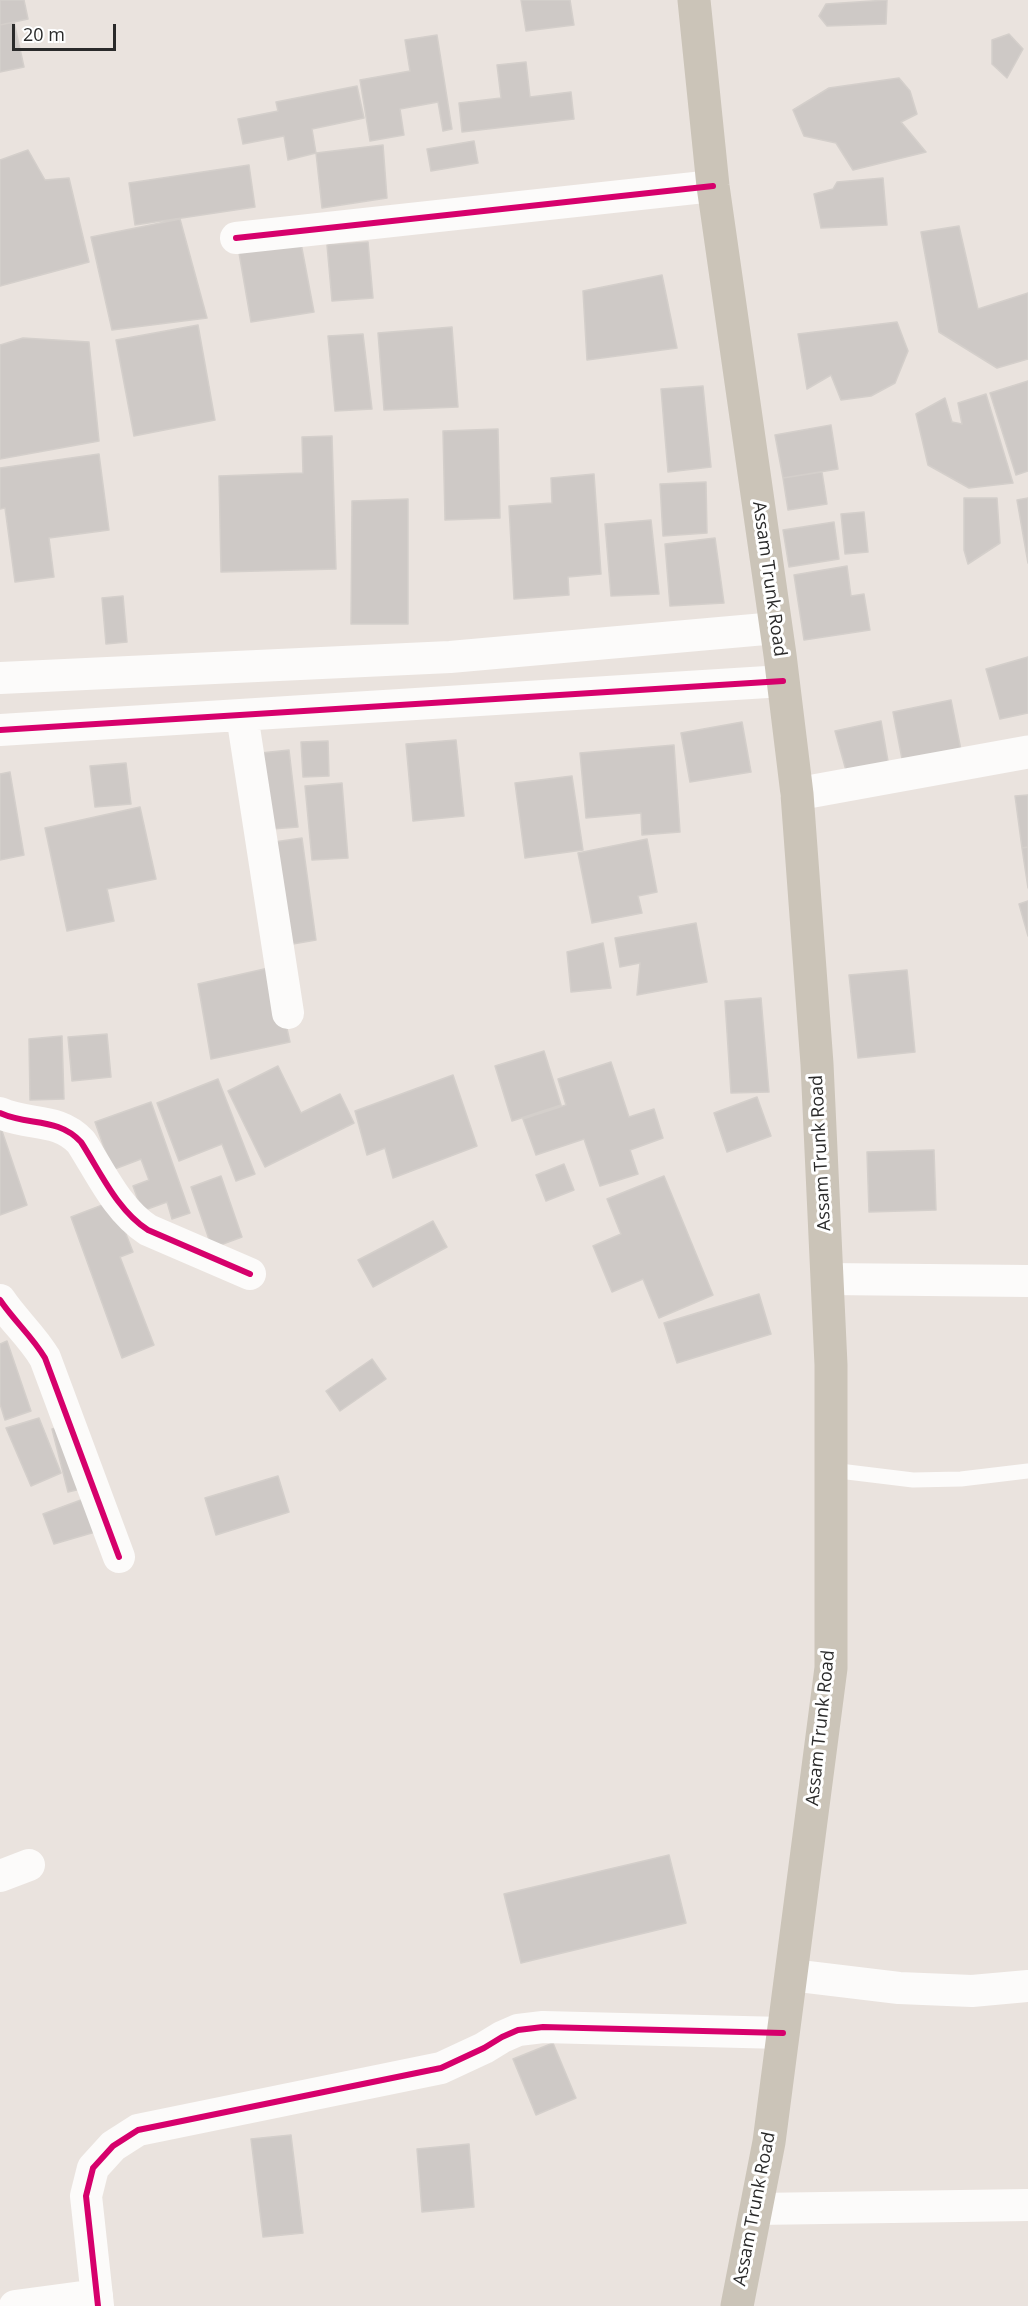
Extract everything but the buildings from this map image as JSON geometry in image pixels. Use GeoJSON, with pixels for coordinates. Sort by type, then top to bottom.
{"type":"FeatureCollection","features":[{"type":"Feature","properties":{"kind":"main road","name":"Assam Trunk Road"},"geometry":{"type":"LineString","coordinates":[[694,0],[713,186],[776,628],[797,794],[817,1064],[831,1365],[831,1668],[769,2142],[737,2306]]}},
{"type":"Feature","properties":{"kind":"street"},"geometry":{"type":"LineString","coordinates":[[236,238],[713,186]]}},
{"type":"Feature","properties":{"kind":"street"},"geometry":{"type":"LineString","coordinates":[[0,678],[450,657],[776,628]]}},
{"type":"Feature","properties":{"kind":"street"},"geometry":{"type":"LineString","coordinates":[[0,730],[783,681]]}},
{"type":"Feature","properties":{"kind":"street"},"geometry":{"type":"LineString","coordinates":[[242,715],[288,1013]]}},
{"type":"Feature","properties":{"kind":"street"},"geometry":{"type":"LineString","coordinates":[[797,794],[1028,752]]}},
{"type":"Feature","properties":{"kind":"street"},"geometry":{"type":"LineString","coordinates":[[0,1113],[64,1128],[73,1133],[124,1210],[134,1221],[148,1230],[250,1274]]}},
{"type":"Feature","properties":{"kind":"street"},"geometry":{"type":"LineString","coordinates":[[827,1280],[1028,1281]]}},
{"type":"Feature","properties":{"kind":"street"},"geometry":{"type":"LineString","coordinates":[[4,1315],[36,1342],[45,1358],[119,1557]]}},
{"type":"Feature","properties":{"kind":"street"},"geometry":{"type":"LineString","coordinates":[[0,1875],[29,1865]]}},
{"type":"Feature","properties":{"kind":"street"},"geometry":{"type":"LineString","coordinates":[[791,1975],[899,1989],[972,1991],[1028,1986]]}},
{"type":"Feature","properties":{"kind":"street"},"geometry":{"type":"LineString","coordinates":[[15,2306],[97,2300],[86,2196],[93,2168],[113,2146],[138,2130],[441,2068],[518,2030],[543,2027],[783,2033]]}},
{"type":"Feature","properties":{"kind":"street"},"geometry":{"type":"LineString","coordinates":[[756,2208],[1028,2205]]}},
{"type":"Feature","properties":{"kind":"lane"},"geometry":{"type":"LineString","coordinates":[[831,1470],[913,1480],[961,1479],[1028,1471]]}},
{"type":"Feature","properties":{"kind":"cycle path"},"geometry":{"type":"LineString","coordinates":[[236,238],[713,186]]}},
{"type":"Feature","properties":{"kind":"cycle path"},"geometry":{"type":"LineString","coordinates":[[0,730],[783,681]]}},
{"type":"Feature","properties":{"kind":"cycle path"},"geometry":{"type":"LineString","coordinates":[[0,1113],[21,1120],[53,1125],[72,1134],[81,1142],[118,1202],[137,1222],[148,1230],[250,1274]]}},
{"type":"Feature","properties":{"kind":"cycle path"},"geometry":{"type":"LineString","coordinates":[[0,1300],[45,1358],[119,1557]]}},
{"type":"Feature","properties":{"kind":"cycle path"},"geometry":{"type":"LineString","coordinates":[[98,2306],[86,2196],[93,2168],[113,2146],[138,2130],[441,2068],[518,2030],[543,2027],[783,2033]]}}]}
